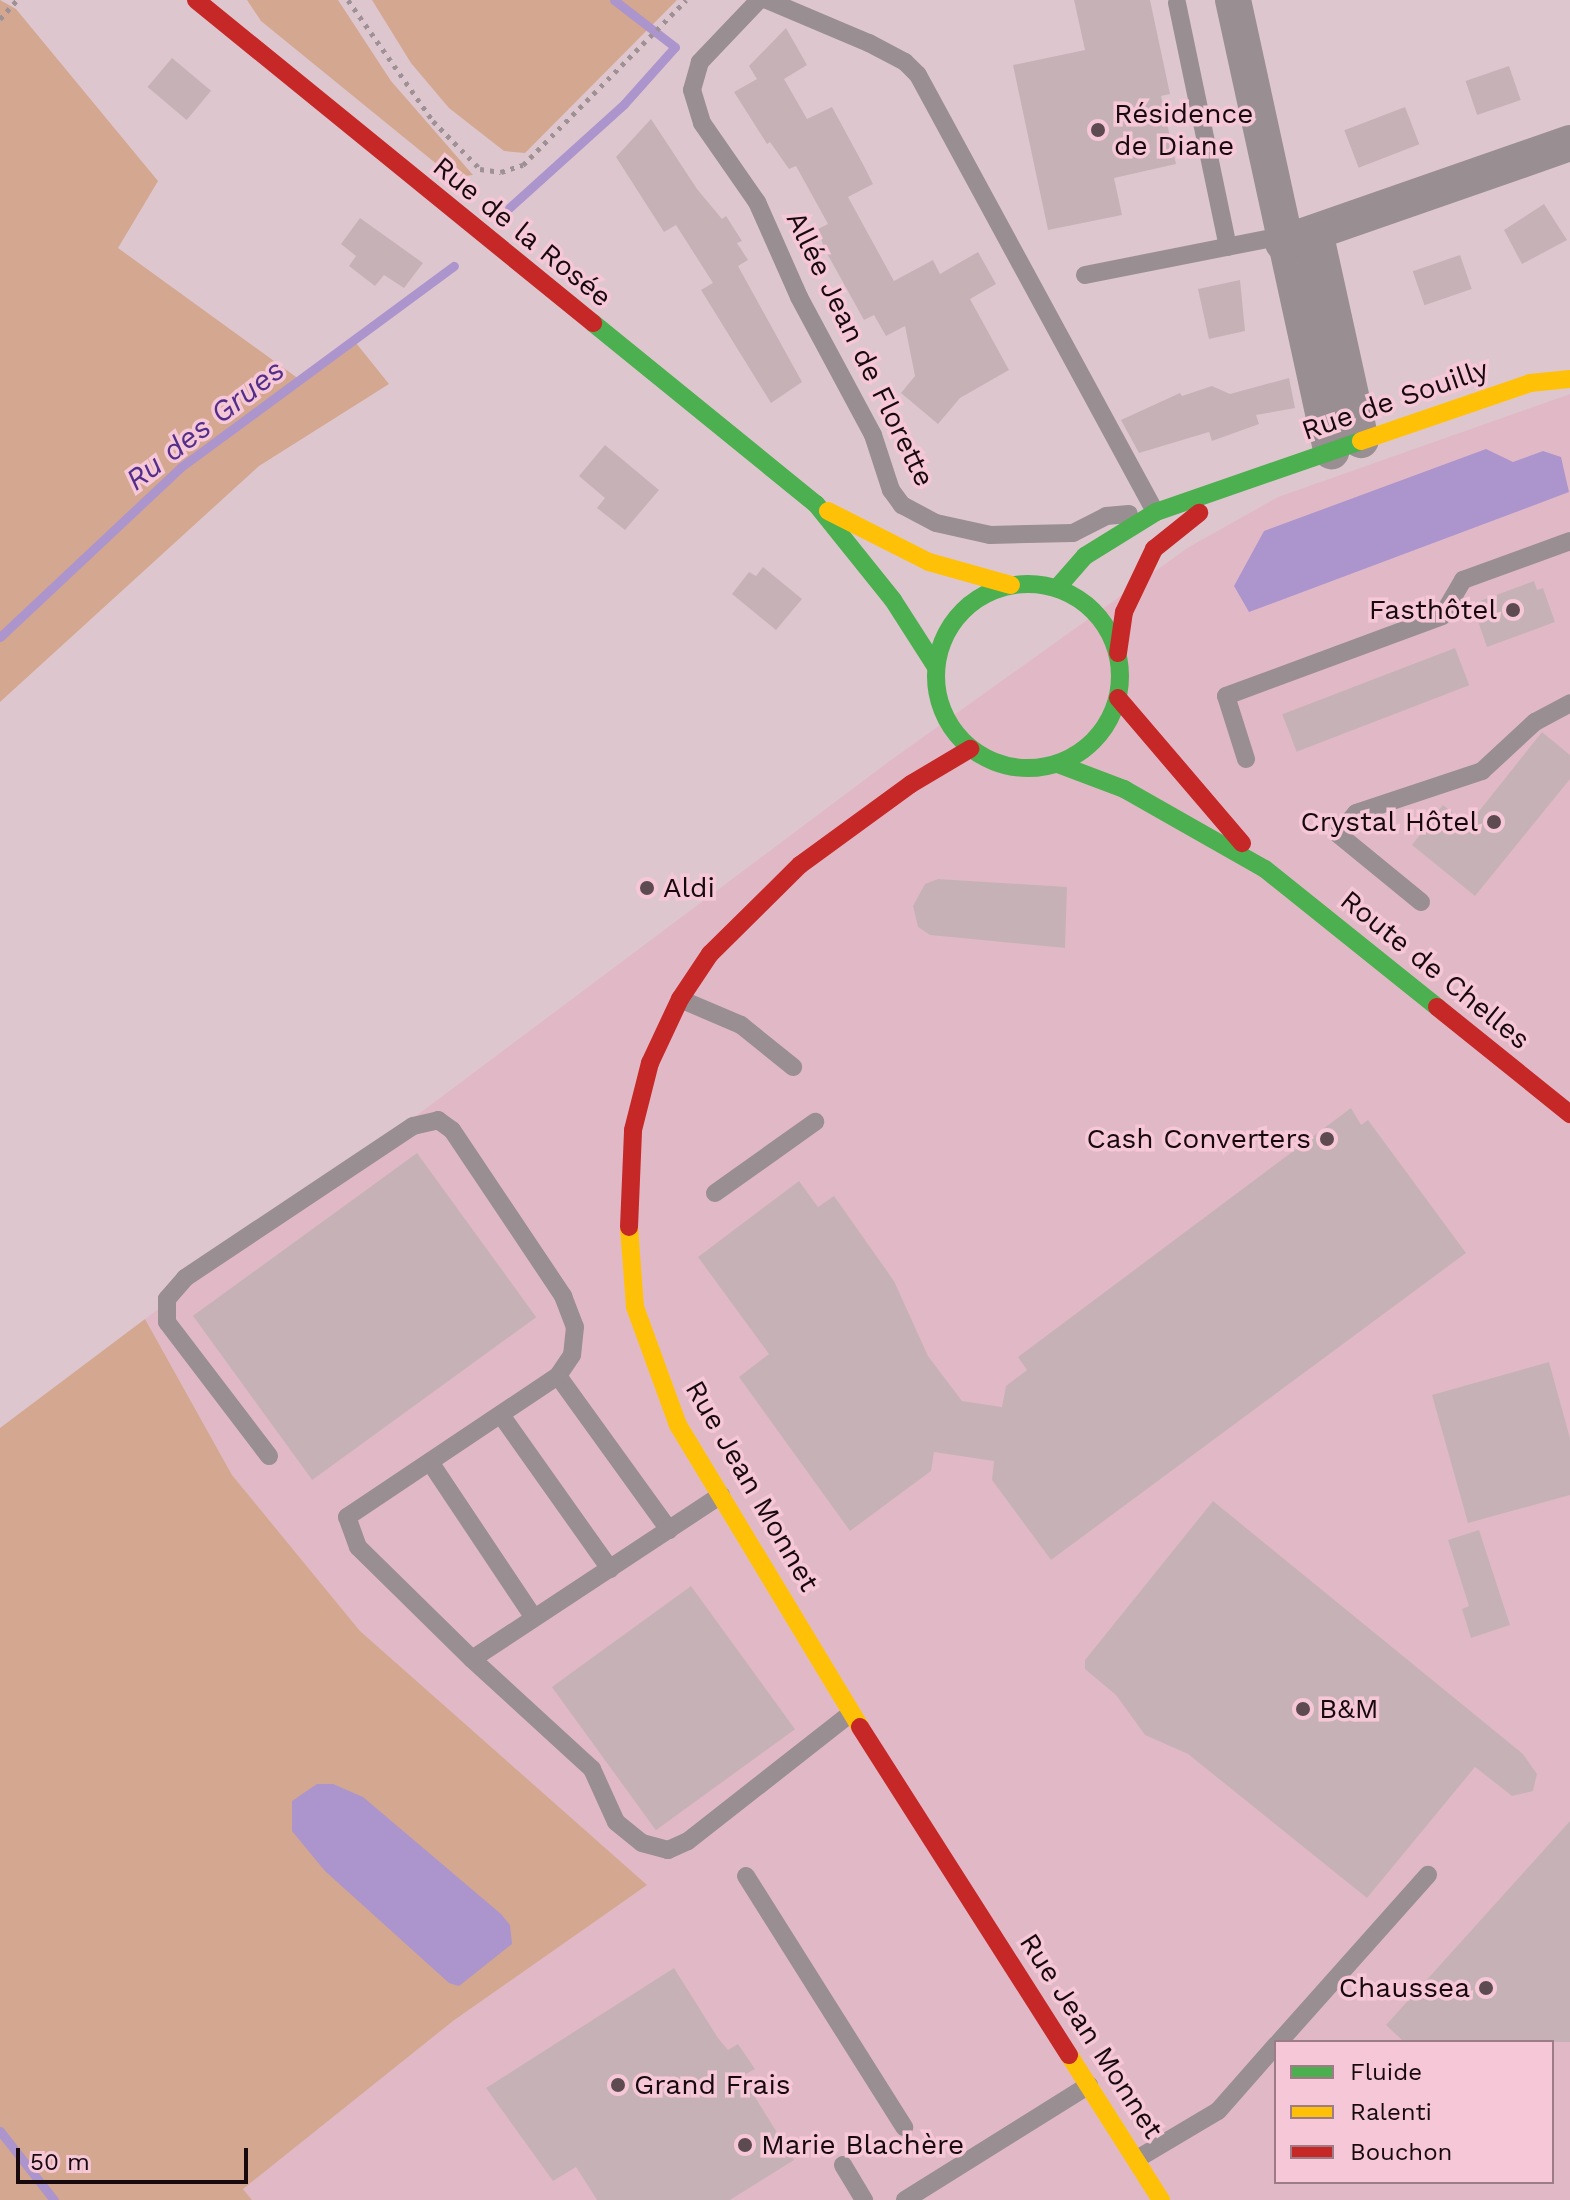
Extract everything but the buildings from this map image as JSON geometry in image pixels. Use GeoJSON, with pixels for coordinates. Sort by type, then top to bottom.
{"type":"FeatureCollection","features":[{"type":"Feature","properties":{"kind":"main road","name":"Rue de la Rosée"},"geometry":{"type":"LineString","coordinates":[[196,0],[470,227],[816,504],[929,562],[1011,585]]}},
{"type":"Feature","properties":{"kind":"main road","name":"Rue de Souilly"},"geometry":{"type":"LineString","coordinates":[[1057,588],[1085,556],[1156,512],[1530,383],[1570,379]]}},
{"type":"Feature","properties":{"kind":"main road","name":"Rue de Souilly"},"geometry":{"type":"LineString","coordinates":[[1118,653],[1124,612],[1154,549],[1241,485]]}},
{"type":"Feature","properties":{"kind":"main road","name":"Rue de la Rosée"},"geometry":{"type":"LineString","coordinates":[[816,504],[893,600],[936,667]]}},
{"type":"Feature","properties":{"kind":"main road"},"geometry":{"type":"LineString","coordinates":[[1058,764],[1096,739],[1118,698],[1118,653],[1096,612],[1057,588],[1011,585],[983,595],[960,613],[943,638],[936,667],[938,698],[950,726],[970,749],[1012,767],[1058,764],[1124,789],[1265,869]]}},
{"type":"Feature","properties":{"kind":"main road"},"geometry":{"type":"LineString","coordinates":[[1118,698],[1265,869]]}},
{"type":"Feature","properties":{"kind":"main road","name":"Rue Jean Monnet"},"geometry":{"type":"LineString","coordinates":[[970,749],[911,784],[800,865],[710,954],[680,999],[650,1063],[633,1130],[628,1251],[635,1307],[653,1364],[678,1425],[851,1713],[1161,2200]]}},
{"type":"Feature","properties":{"kind":"main road","name":"Route de Chelles"},"geometry":{"type":"LineString","coordinates":[[1265,869],[1570,1114]]}},
{"type":"Feature","properties":{"kind":"street"},"geometry":{"type":"LineString","coordinates":[[1233,0],[1346,445]]}},
{"type":"Feature","properties":{"kind":"street"},"geometry":{"type":"LineString","coordinates":[[1294,238],[1570,143]]}},
{"type":"Feature","properties":{"kind":"lane","name":"Allée Jean de Florette"},"geometry":{"type":"LineString","coordinates":[[759,0],[700,62],[692,90],[702,123],[757,202],[799,297],[873,435],[891,490],[902,505],[936,523],[990,535],[1073,533],[1106,516],[1156,512]]}},
{"type":"Feature","properties":{"kind":"lane"},"geometry":{"type":"LineString","coordinates":[[767,0],[869,43],[918,75],[1156,512]]}},
{"type":"Feature","properties":{"kind":"lane"},"geometry":{"type":"LineString","coordinates":[[1177,3],[1228,247]]}},
{"type":"Feature","properties":{"kind":"lane"},"geometry":{"type":"LineString","coordinates":[[1085,275],[1228,247],[1294,238]]}},
{"type":"Feature","properties":{"kind":"lane"},"geometry":{"type":"LineString","coordinates":[[1246,759],[1226,696],[1442,616],[1463,580],[1570,541]]}},
{"type":"Feature","properties":{"kind":"lane"},"geometry":{"type":"LineString","coordinates":[[1421,902],[1338,834],[1356,813],[1482,771],[1535,722],[1570,703]]}},
{"type":"Feature","properties":{"kind":"lane"},"geometry":{"type":"LineString","coordinates":[[680,999],[741,1025],[793,1067]]}},
{"type":"Feature","properties":{"kind":"lane"},"geometry":{"type":"LineString","coordinates":[[269,1456],[167,1322],[167,1299],[185,1278],[413,1126],[438,1120],[452,1130],[563,1296],[575,1327],[572,1355],[558,1376],[347,1517],[358,1547],[472,1659],[592,1769],[616,1822],[642,1843],[668,1850],[688,1841],[851,1713]]}},
{"type":"Feature","properties":{"kind":"lane"},"geometry":{"type":"LineString","coordinates":[[715,1193],[815,1122]]}},
{"type":"Feature","properties":{"kind":"lane"},"geometry":{"type":"LineString","coordinates":[[558,1376],[669,1530]]}},
{"type":"Feature","properties":{"kind":"lane"},"geometry":{"type":"LineString","coordinates":[[501,1415],[610,1569]]}},
{"type":"Feature","properties":{"kind":"lane"},"geometry":{"type":"LineString","coordinates":[[430,1462],[534,1618]]}},
{"type":"Feature","properties":{"kind":"lane"},"geometry":{"type":"LineString","coordinates":[[472,1659],[721,1495]]}},
{"type":"Feature","properties":{"kind":"lane"},"geometry":{"type":"LineString","coordinates":[[1282,2040],[1428,1875]]}},
{"type":"Feature","properties":{"kind":"lane"},"geometry":{"type":"LineString","coordinates":[[746,1876],[904,2127]]}},
{"type":"Feature","properties":{"kind":"lane"},"geometry":{"type":"LineString","coordinates":[[1137,2159],[1218,2111],[1274,2048]]}},
{"type":"Feature","properties":{"kind":"lane"},"geometry":{"type":"LineString","coordinates":[[905,2200],[1089,2085]]}},
{"type":"Feature","properties":{"kind":"lane"},"geometry":{"type":"LineString","coordinates":[[843,2165],[864,2200]]}},
{"type":"Feature","properties":{"kind":"path"},"geometry":{"type":"LineString","coordinates":[[0,19],[17,0]]}},
{"type":"Feature","properties":{"kind":"path"},"geometry":{"type":"LineString","coordinates":[[348,0],[433,121],[480,169],[501,172],[523,165],[686,0]]}},
{"type":"Feature","properties":{"kind":"shaded area"},"geometry":{"type":"Polygon","coordinates":[[[0,0],[16,9],[158,181],[118,248],[303,382],[356,343],[389,384],[259,466],[0,702],[0,0]]]}},
{"type":"Feature","properties":{"kind":"shaded area"},"geometry":{"type":"Polygon","coordinates":[[[247,0],[338,0],[391,81],[473,175],[457,177],[444,170],[261,21],[247,0]]]}},
{"type":"Feature","properties":{"kind":"shaded area"},"geometry":{"type":"Polygon","coordinates":[[[372,0],[677,0],[525,153],[504,151],[449,108],[411,63],[372,0]]]}},
{"type":"Feature","properties":{"kind":"shaded area"},"geometry":{"type":"Polygon","coordinates":[[[1570,394],[1570,2200],[252,2200],[243,2189],[453,2021],[646,1885],[360,1631],[232,1475],[145,1319],[891,760],[1189,547],[1278,497],[1570,394]]]}},
{"type":"Feature","properties":{"kind":"shaded area"},"geometry":{"type":"Polygon","coordinates":[[[1486,449],[1513,462],[1543,451],[1561,457],[1569,492],[1249,612],[1234,586],[1264,531],[1486,449]]]}},
{"type":"Feature","properties":{"kind":"shaded area"},"geometry":{"type":"Polygon","coordinates":[[[145,1319],[232,1475],[360,1631],[647,1885],[453,2021],[243,2189],[252,2200],[0,2200],[0,1428],[145,1319]]]}},
{"type":"Feature","properties":{"kind":"shaded area"},"geometry":{"type":"Polygon","coordinates":[[[317,1784],[333,1784],[363,1797],[501,1914],[510,1925],[512,1944],[459,1986],[449,1983],[325,1871],[292,1831],[292,1801],[317,1784]]]}},
{"type":"Feature","properties":{"kind":"waterway","name":"Ru des Grues"},"geometry":{"type":"LineString","coordinates":[[509,208],[624,104],[675,47],[614,0]]}},
{"type":"Feature","properties":{"kind":"waterway","name":"Ru des Grues"},"geometry":{"type":"LineString","coordinates":[[0,637],[181,467],[454,266]]}},
{"type":"Feature","properties":{"kind":"waterway"},"geometry":{"type":"LineString","coordinates":[[0,2131],[54,2200]]}},
{"type":"Feature","properties":{"kind":"traffic: fast"},"geometry":{"type":"LineString","coordinates":[[593,323],[816,504],[893,600],[936,667]]}},
{"type":"Feature","properties":{"kind":"traffic: fast"},"geometry":{"type":"LineString","coordinates":[[1057,588],[1085,556],[1156,512],[1361,441]]}},
{"type":"Feature","properties":{"kind":"traffic: fast"},"geometry":{"type":"LineString","coordinates":[[1028,584],[1063,591],[1093,611],[1113,641],[1120,676],[1113,711],[1093,741],[1063,761],[1028,768],[993,761],[963,741],[943,711],[936,676],[943,641],[963,611],[993,591],[1028,584]]}},
{"type":"Feature","properties":{"kind":"traffic: fast"},"geometry":{"type":"LineString","coordinates":[[1058,764],[1124,789],[1265,869],[1437,1007]]}},
{"type":"Feature","properties":{"kind":"traffic: slow"},"geometry":{"type":"LineString","coordinates":[[1361,441],[1530,383],[1570,379]]}},
{"type":"Feature","properties":{"kind":"traffic: slow"},"geometry":{"type":"LineString","coordinates":[[828,511],[929,562],[1011,585]]}},
{"type":"Feature","properties":{"kind":"traffic: slow"},"geometry":{"type":"LineString","coordinates":[[629,1227],[635,1307],[678,1425],[860,1727]]}},
{"type":"Feature","properties":{"kind":"traffic: slow"},"geometry":{"type":"LineString","coordinates":[[1069,2055],[1161,2200]]}},
{"type":"Feature","properties":{"kind":"traffic: jam"},"geometry":{"type":"LineString","coordinates":[[196,0],[593,323]]}},
{"type":"Feature","properties":{"kind":"traffic: jam"},"geometry":{"type":"LineString","coordinates":[[1118,653],[1124,612],[1154,549],[1199,513]]}},
{"type":"Feature","properties":{"kind":"traffic: jam"},"geometry":{"type":"LineString","coordinates":[[1118,698],[1242,843]]}},
{"type":"Feature","properties":{"kind":"traffic: jam"},"geometry":{"type":"LineString","coordinates":[[629,1227],[633,1130],[650,1063],[680,999],[710,954],[800,865],[911,784],[970,749]]}},
{"type":"Feature","properties":{"kind":"traffic: jam"},"geometry":{"type":"LineString","coordinates":[[1437,1007],[1570,1114]]}},
{"type":"Feature","properties":{"kind":"traffic: jam"},"geometry":{"type":"LineString","coordinates":[[860,1727],[1069,2055]]}},
{"type":"Feature","properties":{"kind":"place","name":"Résidence de Diane"},"geometry":{"type":"Point","coordinates":[1098,130]}},
{"type":"Feature","properties":{"kind":"place","name":"Fasthôtel"},"geometry":{"type":"Point","coordinates":[1513,610]}},
{"type":"Feature","properties":{"kind":"place","name":"Crystal Hôtel"},"geometry":{"type":"Point","coordinates":[1494,822]}},
{"type":"Feature","properties":{"kind":"place","name":"Aldi"},"geometry":{"type":"Point","coordinates":[647,888]}},
{"type":"Feature","properties":{"kind":"place","name":"Cash Converters"},"geometry":{"type":"Point","coordinates":[1327,1139]}},
{"type":"Feature","properties":{"kind":"place","name":"B&M"},"geometry":{"type":"Point","coordinates":[1303,1709]}},
{"type":"Feature","properties":{"kind":"place","name":"Chaussea"},"geometry":{"type":"Point","coordinates":[1486,1988]}},
{"type":"Feature","properties":{"kind":"place","name":"Grand Frais"},"geometry":{"type":"Point","coordinates":[618,2085]}},
{"type":"Feature","properties":{"kind":"place","name":"Marie Blachère"},"geometry":{"type":"Point","coordinates":[745,2145]}}]}
